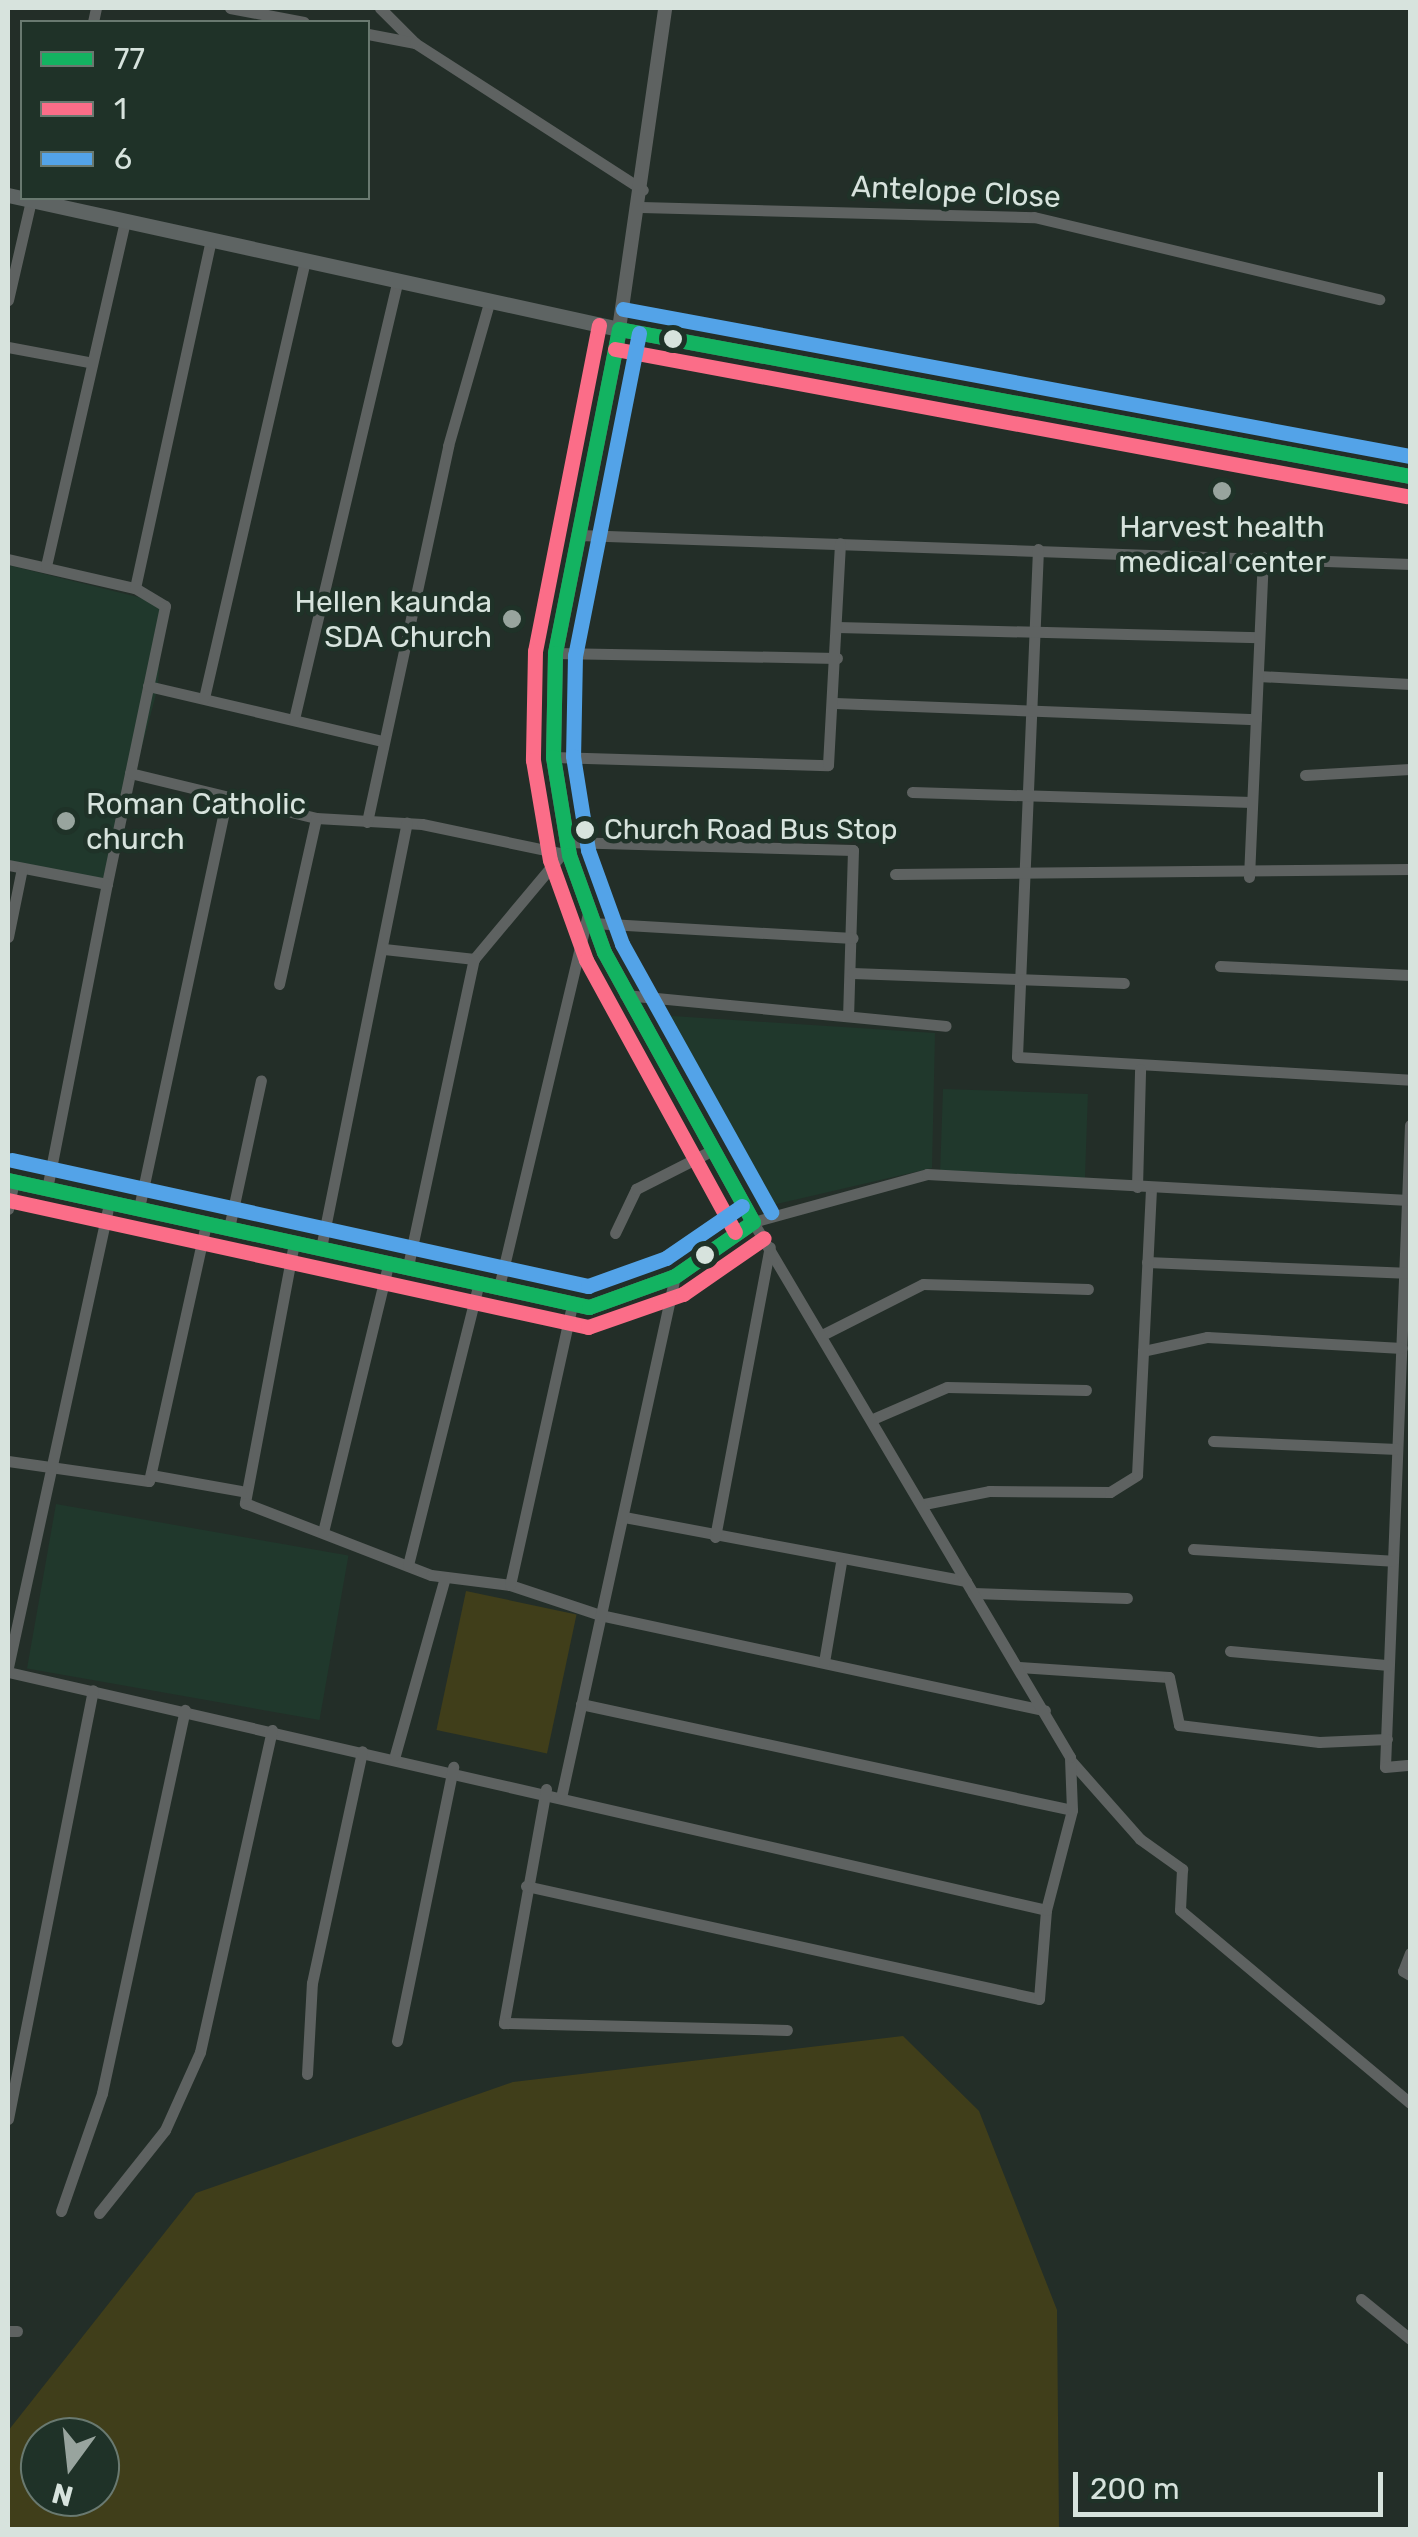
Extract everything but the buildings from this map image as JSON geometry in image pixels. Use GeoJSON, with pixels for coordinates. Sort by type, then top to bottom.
{"type":"FeatureCollection","features":[{"type":"Feature","properties":{"kind":"main road"},"geometry":{"type":"LineString","coordinates":[[31,200],[63,202],[125,220],[619,329],[1410,476]]}},
{"type":"Feature","properties":{"kind":"main road"},"geometry":{"type":"LineString","coordinates":[[11,1181],[408,1266],[572,1306],[618,1304],[675,1276],[753,1222],[626,995],[590,919],[566,850],[553,757],[555,653],[619,329]]}},
{"type":"Feature","properties":{"kind":"street"},"geometry":{"type":"LineString","coordinates":[[230,8],[293,20]]}},
{"type":"Feature","properties":{"kind":"street"},"geometry":{"type":"LineString","coordinates":[[380,8],[415,43],[644,190]]}},
{"type":"Feature","properties":{"kind":"street"},"geometry":{"type":"LineString","coordinates":[[619,329],[644,190],[665,8]]}},
{"type":"Feature","properties":{"kind":"street"},"geometry":{"type":"LineString","coordinates":[[370,34],[415,43]]}},
{"type":"Feature","properties":{"kind":"street"},"geometry":{"type":"LineString","coordinates":[[8,300],[31,200]]}},
{"type":"Feature","properties":{"kind":"street","name":"Antelope Close"},"geometry":{"type":"LineString","coordinates":[[641,208],[1034,217],[1379,299]]}},
{"type":"Feature","properties":{"kind":"street"},"geometry":{"type":"LineString","coordinates":[[46,566],[88,362],[125,220]]}},
{"type":"Feature","properties":{"kind":"street"},"geometry":{"type":"LineString","coordinates":[[135,588],[211,238]]}},
{"type":"Feature","properties":{"kind":"street"},"geometry":{"type":"LineString","coordinates":[[204,698],[305,259]]}},
{"type":"Feature","properties":{"kind":"street"},"geometry":{"type":"LineString","coordinates":[[294,719],[398,279]]}},
{"type":"Feature","properties":{"kind":"street"},"geometry":{"type":"LineString","coordinates":[[368,822],[383,740],[490,300]]}},
{"type":"Feature","properties":{"kind":"street"},"geometry":{"type":"LineString","coordinates":[[8,346],[88,362]]}},
{"type":"Feature","properties":{"kind":"street"},"geometry":{"type":"LineString","coordinates":[[579,535],[1410,564]]}},
{"type":"Feature","properties":{"kind":"street"},"geometry":{"type":"LineString","coordinates":[[553,757],[822,767],[831,762],[840,543]]}},
{"type":"Feature","properties":{"kind":"street"},"geometry":{"type":"LineString","coordinates":[[1038,549],[1021,1061],[1410,1080]]}},
{"type":"Feature","properties":{"kind":"street"},"geometry":{"type":"LineString","coordinates":[[1248,878],[1262,556]]}},
{"type":"Feature","properties":{"kind":"street"},"geometry":{"type":"LineString","coordinates":[[8,559],[135,588],[165,606],[47,1189]]}},
{"type":"Feature","properties":{"kind":"street"},"geometry":{"type":"LineString","coordinates":[[838,627],[1259,638]]}},
{"type":"Feature","properties":{"kind":"street"},"geometry":{"type":"LineString","coordinates":[[555,653],[837,658]]}},
{"type":"Feature","properties":{"kind":"street"},"geometry":{"type":"LineString","coordinates":[[1258,676],[1410,684]]}},
{"type":"Feature","properties":{"kind":"street"},"geometry":{"type":"LineString","coordinates":[[148,686],[383,740]]}},
{"type":"Feature","properties":{"kind":"street"},"geometry":{"type":"LineString","coordinates":[[835,703],[1256,719]]}},
{"type":"Feature","properties":{"kind":"street"},"geometry":{"type":"LineString","coordinates":[[1306,776],[1410,769]]}},
{"type":"Feature","properties":{"kind":"street"},"geometry":{"type":"LineString","coordinates":[[130,773],[316,818],[408,823],[566,850],[853,850],[848,1016]]}},
{"type":"Feature","properties":{"kind":"street"},"geometry":{"type":"LineString","coordinates":[[912,792],[1252,802]]}},
{"type":"Feature","properties":{"kind":"street"},"geometry":{"type":"LineString","coordinates":[[139,1208],[227,797]]}},
{"type":"Feature","properties":{"kind":"street"},"geometry":{"type":"LineString","coordinates":[[279,984],[316,818]]}},
{"type":"Feature","properties":{"kind":"street"},"geometry":{"type":"LineString","coordinates":[[321,1248],[408,823]]}},
{"type":"Feature","properties":{"kind":"street"},"geometry":{"type":"LineString","coordinates":[[408,1266],[474,959],[566,850]]}},
{"type":"Feature","properties":{"kind":"street"},"geometry":{"type":"LineString","coordinates":[[8,865],[107,884]]}},
{"type":"Feature","properties":{"kind":"street"},"geometry":{"type":"LineString","coordinates":[[895,874],[1248,878],[1327,866],[1410,870]]}},
{"type":"Feature","properties":{"kind":"street"},"geometry":{"type":"LineString","coordinates":[[8,937],[22,868]]}},
{"type":"Feature","properties":{"kind":"street"},"geometry":{"type":"LineString","coordinates":[[499,1287],[590,919],[853,938]]}},
{"type":"Feature","properties":{"kind":"street"},"geometry":{"type":"LineString","coordinates":[[384,949],[474,959]]}},
{"type":"Feature","properties":{"kind":"street"},"geometry":{"type":"LineString","coordinates":[[1220,966],[1410,974]]}},
{"type":"Feature","properties":{"kind":"street"},"geometry":{"type":"LineString","coordinates":[[852,973],[1124,983]]}},
{"type":"Feature","properties":{"kind":"street"},"geometry":{"type":"LineString","coordinates":[[626,995],[946,1026]]}},
{"type":"Feature","properties":{"kind":"street"},"geometry":{"type":"LineString","coordinates":[[1136,1188],[1140,1069]]}},
{"type":"Feature","properties":{"kind":"street"},"geometry":{"type":"LineString","coordinates":[[228,1228],[261,1080]]}},
{"type":"Feature","properties":{"kind":"street"},"geometry":{"type":"LineString","coordinates":[[1410,1126],[1404,1273],[1407,1321],[1402,1348],[1385,1767],[1410,1765]]}},
{"type":"Feature","properties":{"kind":"street"},"geometry":{"type":"LineString","coordinates":[[615,1233],[636,1189],[711,1151]]}},
{"type":"Feature","properties":{"kind":"street"},"geometry":{"type":"LineString","coordinates":[[1408,1200],[927,1174],[753,1222],[875,1418],[1071,1761],[1140,1839],[1182,1869],[1180,1910],[1410,2102]]}},
{"type":"Feature","properties":{"kind":"street"},"geometry":{"type":"LineString","coordinates":[[8,1210],[11,1181]]}},
{"type":"Feature","properties":{"kind":"street"},"geometry":{"type":"LineString","coordinates":[[924,1504],[1130,1484],[1143,1350],[1150,1188]]}},
{"type":"Feature","properties":{"kind":"street"},"geometry":{"type":"LineString","coordinates":[[109,1202],[8,1670],[362,1751],[453,1767],[1046,1910]]}},
{"type":"Feature","properties":{"kind":"street"},"geometry":{"type":"LineString","coordinates":[[151,1476],[206,1224]]}},
{"type":"Feature","properties":{"kind":"street"},"geometry":{"type":"LineString","coordinates":[[294,1243],[240,1491],[245,1503],[445,1577],[510,1585],[600,1615],[1044,1710]]}},
{"type":"Feature","properties":{"kind":"street"},"geometry":{"type":"LineString","coordinates":[[715,1537],[770,1247]]}},
{"type":"Feature","properties":{"kind":"street"},"geometry":{"type":"LineString","coordinates":[[323,1532],[389,1262]]}},
{"type":"Feature","properties":{"kind":"street"},"geometry":{"type":"LineString","coordinates":[[1148,1262],[1404,1273]]}},
{"type":"Feature","properties":{"kind":"street"},"geometry":{"type":"LineString","coordinates":[[562,1794],[675,1276]]}},
{"type":"Feature","properties":{"kind":"street"},"geometry":{"type":"LineString","coordinates":[[408,1565],[479,1283]]}},
{"type":"Feature","properties":{"kind":"street"},"geometry":{"type":"LineString","coordinates":[[824,1334],[888,1293],[923,1284],[1088,1289]]}},
{"type":"Feature","properties":{"kind":"street"},"geometry":{"type":"LineString","coordinates":[[510,1585],[572,1306]]}},
{"type":"Feature","properties":{"kind":"street"},"geometry":{"type":"LineString","coordinates":[[1143,1350],[1207,1337],[1402,1348]]}},
{"type":"Feature","properties":{"kind":"street"},"geometry":{"type":"LineString","coordinates":[[875,1418],[947,1387],[1086,1390]]}},
{"type":"Feature","properties":{"kind":"street"},"geometry":{"type":"LineString","coordinates":[[1213,1441],[1398,1449]]}},
{"type":"Feature","properties":{"kind":"street"},"geometry":{"type":"LineString","coordinates":[[8,1461],[139,1484],[151,1476],[240,1491]]}},
{"type":"Feature","properties":{"kind":"street"},"geometry":{"type":"LineString","coordinates":[[624,1516],[970,1587],[1127,1598]]}},
{"type":"Feature","properties":{"kind":"street"},"geometry":{"type":"LineString","coordinates":[[1192,1548],[1393,1561]]}},
{"type":"Feature","properties":{"kind":"street"},"geometry":{"type":"LineString","coordinates":[[824,1662],[841,1563]]}},
{"type":"Feature","properties":{"kind":"street"},"geometry":{"type":"LineString","coordinates":[[395,1755],[445,1577]]}},
{"type":"Feature","properties":{"kind":"street"},"geometry":{"type":"LineString","coordinates":[[1230,1651],[1388,1664]]}},
{"type":"Feature","properties":{"kind":"street"},"geometry":{"type":"LineString","coordinates":[[1018,1667],[1169,1677],[1179,1725],[1319,1742],[1386,1739]]}},
{"type":"Feature","properties":{"kind":"street"},"geometry":{"type":"LineString","coordinates":[[8,2119],[93,1690]]}},
{"type":"Feature","properties":{"kind":"street"},"geometry":{"type":"LineString","coordinates":[[581,1704],[1072,1810]]}},
{"type":"Feature","properties":{"kind":"street"},"geometry":{"type":"LineString","coordinates":[[61,2210],[102,2093],[184,1710]]}},
{"type":"Feature","properties":{"kind":"street"},"geometry":{"type":"LineString","coordinates":[[99,2213],[165,2130],[200,2052],[272,1730]]}},
{"type":"Feature","properties":{"kind":"street"},"geometry":{"type":"LineString","coordinates":[[308,2074],[312,1983],[362,1751]]}},
{"type":"Feature","properties":{"kind":"street"},"geometry":{"type":"LineString","coordinates":[[526,1886],[1032,1999],[1046,1970],[1046,1910],[1072,1810],[1071,1761]]}},
{"type":"Feature","properties":{"kind":"street"},"geometry":{"type":"LineString","coordinates":[[396,2041],[453,1767]]}},
{"type":"Feature","properties":{"kind":"street"},"geometry":{"type":"LineString","coordinates":[[546,1789],[504,2023],[787,2030]]}},
{"type":"Feature","properties":{"kind":"street"},"geometry":{"type":"LineString","coordinates":[[1410,1953],[1404,1970],[1410,1975]]}},
{"type":"Feature","properties":{"kind":"street"},"geometry":{"type":"LineString","coordinates":[[1360,2299],[1410,2339]]}},
{"type":"Feature","properties":{"kind":"shaded area"},"geometry":{"type":"Polygon","coordinates":[[[8,565],[162,603],[158,687],[104,888],[8,870],[8,565]]]}},
{"type":"Feature","properties":{"kind":"shaded area"},"geometry":{"type":"Polygon","coordinates":[[[657,1015],[935,1033],[932,1168],[768,1206],[657,1015]]]}},
{"type":"Feature","properties":{"kind":"shaded area"},"geometry":{"type":"Polygon","coordinates":[[[943,1089],[1088,1094],[1085,1181],[940,1176],[943,1089]]]}},
{"type":"Feature","properties":{"kind":"shaded area"},"geometry":{"type":"Polygon","coordinates":[[[56,1504],[348,1556],[319,1720],[27,1668],[56,1504]]]}},
{"type":"Feature","properties":{"kind":"shaded area"},"geometry":{"type":"Polygon","coordinates":[[[466,1591],[577,1614],[547,1753],[436,1730],[466,1591]]]}},
{"type":"Feature","properties":{"kind":"shaded area"},"geometry":{"type":"Polygon","coordinates":[[[903,2036],[979,2111],[1057,2310],[1059,2529],[8,2529],[8,2431],[196,2193],[513,2082],[903,2036]]]}},
{"type":"Feature","properties":{"kind":"transit line","name":"6"},"geometry":{"type":"LineString","coordinates":[[623,309],[1410,456]]}},
{"type":"Feature","properties":{"kind":"transit line","name":"1"},"geometry":{"type":"LineString","coordinates":[[599,325],[535,651],[533,760],[550,860],[586,960],[735,1232]]}},
{"type":"Feature","properties":{"kind":"transit line","name":"77"},"geometry":{"type":"LineString","coordinates":[[619,329],[555,653],[553,757],[569,855],[604,952],[753,1222]]}},
{"type":"Feature","properties":{"kind":"transit line","name":"77"},"geometry":{"type":"LineString","coordinates":[[619,329],[1410,476]]}},
{"type":"Feature","properties":{"kind":"transit line","name":"6"},"geometry":{"type":"LineString","coordinates":[[639,333],[575,655],[573,756],[588,850],[622,944],[771,1212]]}},
{"type":"Feature","properties":{"kind":"transit line","name":"1"},"geometry":{"type":"LineString","coordinates":[[615,349],[1406,496]]}},
{"type":"Feature","properties":{"kind":"transit line","name":"6"},"geometry":{"type":"LineString","coordinates":[[12,1160],[588,1286],[666,1258],[742,1206]]}},
{"type":"Feature","properties":{"kind":"transit line","name":"77"},"geometry":{"type":"LineString","coordinates":[[8,1180],[589,1307],[675,1276],[753,1222]]}},
{"type":"Feature","properties":{"kind":"transit line","name":"1"},"geometry":{"type":"LineString","coordinates":[[8,1200],[588,1327],[683,1294],[764,1238]]}},
{"type":"Feature","properties":{"kind":"place","name":"Harvest health medical center"},"geometry":{"type":"Point","coordinates":[1222,491]}},
{"type":"Feature","properties":{"kind":"place","name":"Hellen kaunda SDA Church"},"geometry":{"type":"Point","coordinates":[512,619]}},
{"type":"Feature","properties":{"kind":"place","name":"Roman Catholic church"},"geometry":{"type":"Point","coordinates":[66,821]}},
{"type":"Feature","properties":{"kind":"place","name":"Church Road Bus Stop"},"geometry":{"type":"Point","coordinates":[585,830]}}]}
